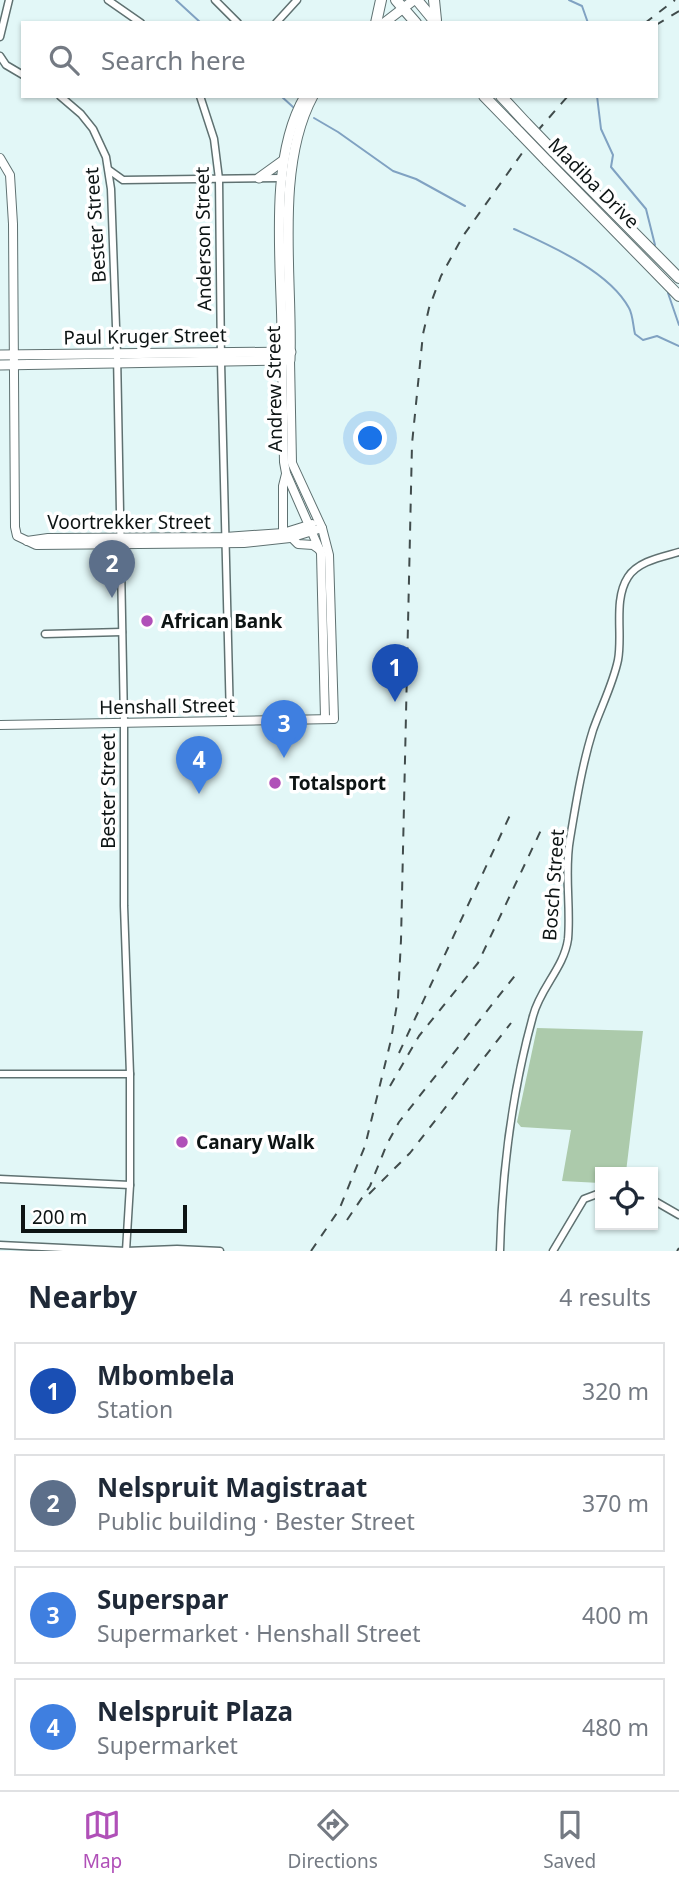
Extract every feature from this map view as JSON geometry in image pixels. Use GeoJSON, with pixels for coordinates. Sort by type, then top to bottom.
{"type":"FeatureCollection","features":[{"type":"Feature","properties":{"kind":"main road"},"geometry":{"type":"LineString","coordinates":[[376,21],[381,0]]}},
{"type":"Feature","properties":{"kind":"main road"},"geometry":{"type":"LineString","coordinates":[[386,21],[399,4],[415,0],[434,21]]}},
{"type":"Feature","properties":{"kind":"main road"},"geometry":{"type":"LineString","coordinates":[[434,0],[436,21]]}},
{"type":"Feature","properties":{"kind":"main road"},"geometry":{"type":"LineString","coordinates":[[399,4],[414,21]]}},
{"type":"Feature","properties":{"kind":"main road","name":"Andrew Street"},"geometry":{"type":"LineString","coordinates":[[286,356],[285,160],[289,135],[304,98]]}},
{"type":"Feature","properties":{"kind":"main road","name":"Andrew Street"},"geometry":{"type":"LineString","coordinates":[[287,178],[312,98]]}},
{"type":"Feature","properties":{"kind":"main road","name":"Madiba Drive"},"geometry":{"type":"LineString","coordinates":[[486,98],[679,296]]}},
{"type":"Feature","properties":{"kind":"main road","name":"Madiba Drive"},"geometry":{"type":"LineString","coordinates":[[503,98],[679,278]]}},
{"type":"Feature","properties":{"kind":"main road"},"geometry":{"type":"LineString","coordinates":[[259,178],[285,160]]}},
{"type":"Feature","properties":{"kind":"main road","name":"Paul Kruger Street"},"geometry":{"type":"LineString","coordinates":[[0,355],[13,360]]}},
{"type":"Feature","properties":{"kind":"main road","name":"Paul Kruger Street"},"geometry":{"type":"LineString","coordinates":[[0,365],[13,360],[286,356]]}},
{"type":"Feature","properties":{"kind":"street"},"geometry":{"type":"LineString","coordinates":[[0,37],[9,0]]}},
{"type":"Feature","properties":{"kind":"street"},"geometry":{"type":"LineString","coordinates":[[108,0],[138,21]]}},
{"type":"Feature","properties":{"kind":"street"},"geometry":{"type":"LineString","coordinates":[[215,0],[236,21]]}},
{"type":"Feature","properties":{"kind":"street"},"geometry":{"type":"LineString","coordinates":[[278,21],[297,0]]}},
{"type":"Feature","properties":{"kind":"street"},"geometry":{"type":"LineString","coordinates":[[0,57],[6,65],[21,74]]}},
{"type":"Feature","properties":{"kind":"street","name":"Bester Street"},"geometry":{"type":"LineString","coordinates":[[62,98],[93,129],[106,157],[111,189],[121,540],[124,906],[130,1074],[130,1185],[126,1251]]}},
{"type":"Feature","properties":{"kind":"street","name":"Anderson Street"},"geometry":{"type":"LineString","coordinates":[[201,98],[214,139],[219,179],[230,720]]}},
{"type":"Feature","properties":{"kind":"street"},"geometry":{"type":"LineString","coordinates":[[0,158],[10,175],[14,288],[13,360]]}},
{"type":"Feature","properties":{"kind":"street"},"geometry":{"type":"LineString","coordinates":[[109,170],[123,180],[287,178]]}},
{"type":"Feature","properties":{"kind":"street"},"geometry":{"type":"LineString","coordinates":[[111,189],[123,180]]}},
{"type":"Feature","properties":{"kind":"street","name":"Andrew Street"},"geometry":{"type":"LineString","coordinates":[[286,356],[284,462],[286,473],[320,550],[330,718]]}},
{"type":"Feature","properties":{"kind":"street","name":"Andrew Street"},"geometry":{"type":"LineString","coordinates":[[286,356],[292,463],[320,525],[329,555],[330,718]]}},
{"type":"Feature","properties":{"kind":"street","name":"Voortrekker Street"},"geometry":{"type":"LineString","coordinates":[[13,360],[17,536],[36,545],[121,540],[225,541],[292,538],[311,528]]}},
{"type":"Feature","properties":{"kind":"street"},"geometry":{"type":"LineString","coordinates":[[283,533],[283,486],[286,473]]}},
{"type":"Feature","properties":{"kind":"street","name":"Voortrekker Street"},"geometry":{"type":"LineString","coordinates":[[225,541],[320,525]]}},
{"type":"Feature","properties":{"kind":"street"},"geometry":{"type":"LineString","coordinates":[[292,538],[298,544],[313,545],[320,550]]}},
{"type":"Feature","properties":{"kind":"street","name":"Bosch Street"},"geometry":{"type":"LineString","coordinates":[[500,1251],[511,1119],[533,1015],[558,967],[568,940],[569,842],[593,732],[618,657],[621,594],[628,576],[634,570],[650,561],[679,552]]}},
{"type":"Feature","properties":{"kind":"street"},"geometry":{"type":"LineString","coordinates":[[45,634],[122,632]]}},
{"type":"Feature","properties":{"kind":"street","name":"Henshall Street"},"geometry":{"type":"LineString","coordinates":[[0,725],[330,718]]}},
{"type":"Feature","properties":{"kind":"street"},"geometry":{"type":"LineString","coordinates":[[0,1074],[130,1074]]}},
{"type":"Feature","properties":{"kind":"street"},"geometry":{"type":"LineString","coordinates":[[0,1180],[130,1185]]}},
{"type":"Feature","properties":{"kind":"street"},"geometry":{"type":"LineString","coordinates":[[553,1251],[584,1199],[595,1195]]}},
{"type":"Feature","properties":{"kind":"street"},"geometry":{"type":"LineString","coordinates":[[658,1203],[679,1215]]}},
{"type":"Feature","properties":{"kind":"street"},"geometry":{"type":"LineString","coordinates":[[0,1245],[126,1251],[177,1248],[220,1251]]}},
{"type":"Feature","properties":{"kind":"green space"},"geometry":{"type":"Polygon","coordinates":[[[537,1028],[643,1031],[627,1167],[595,1167],[595,1183],[562,1181],[571,1130],[521,1127],[517,1122],[537,1028]]]}},
{"type":"Feature","properties":{"kind":"waterway"},"geometry":{"type":"LineString","coordinates":[[176,0],[199,21]]}},
{"type":"Feature","properties":{"kind":"waterway"},"geometry":{"type":"LineString","coordinates":[[569,0],[582,6],[587,21]]}},
{"type":"Feature","properties":{"kind":"waterway"},"geometry":{"type":"LineString","coordinates":[[283,98],[293,107]]}},
{"type":"Feature","properties":{"kind":"waterway"},"geometry":{"type":"LineString","coordinates":[[597,98],[601,129],[613,155],[611,167],[646,209],[655,245]]}},
{"type":"Feature","properties":{"kind":"waterway"},"geometry":{"type":"LineString","coordinates":[[314,118],[393,171],[416,179],[465,206]]}},
{"type":"Feature","properties":{"kind":"waterway"},"geometry":{"type":"LineString","coordinates":[[514,229],[578,261],[608,282],[629,308],[635,334],[643,340],[657,336],[679,346]]}},
{"type":"Feature","properties":{"kind":"waterway"},"geometry":{"type":"LineString","coordinates":[[668,293],[679,325]]}},
{"type":"Feature","properties":{"kind":"railway"},"geometry":{"type":"LineString","coordinates":[[648,21],[675,0]]}},
{"type":"Feature","properties":{"kind":"railway"},"geometry":{"type":"LineString","coordinates":[[658,24],[679,11]]}},
{"type":"Feature","properties":{"kind":"railway"},"geometry":{"type":"LineString","coordinates":[[311,1251],[339,1210],[365,1146],[391,1040],[398,998],[412,444],[423,334],[441,276],[463,236],[540,128],[566,98]]}},
{"type":"Feature","properties":{"kind":"railway"},"geometry":{"type":"LineString","coordinates":[[399,1053],[511,813]]}},
{"type":"Feature","properties":{"kind":"railway"},"geometry":{"type":"LineString","coordinates":[[390,1086],[419,1036],[478,963],[542,828]]}},
{"type":"Feature","properties":{"kind":"railway"},"geometry":{"type":"LineString","coordinates":[[347,1220],[370,1186],[399,1122],[517,973]]}},
{"type":"Feature","properties":{"kind":"railway"},"geometry":{"type":"LineString","coordinates":[[369,1194],[410,1153],[511,1023]]}},
{"type":"Feature","properties":{"kind":"place","name":"Nelspruit Magistraat"},"geometry":{"type":"Point","coordinates":[112,598]}},
{"type":"Feature","properties":{"kind":"place","name":"African Bank"},"geometry":{"type":"Point","coordinates":[147,621]}},
{"type":"Feature","properties":{"kind":"place","name":"Mbombela"},"geometry":{"type":"Point","coordinates":[395,702]}},
{"type":"Feature","properties":{"kind":"place","name":"Superspar"},"geometry":{"type":"Point","coordinates":[284,758]}},
{"type":"Feature","properties":{"kind":"place","name":"Totalsport"},"geometry":{"type":"Point","coordinates":[275,783]}},
{"type":"Feature","properties":{"kind":"place","name":"Nelspruit Plaza"},"geometry":{"type":"Point","coordinates":[199,794]}},
{"type":"Feature","properties":{"kind":"place","name":"Canary Walk"},"geometry":{"type":"Point","coordinates":[182,1142]}}]}
